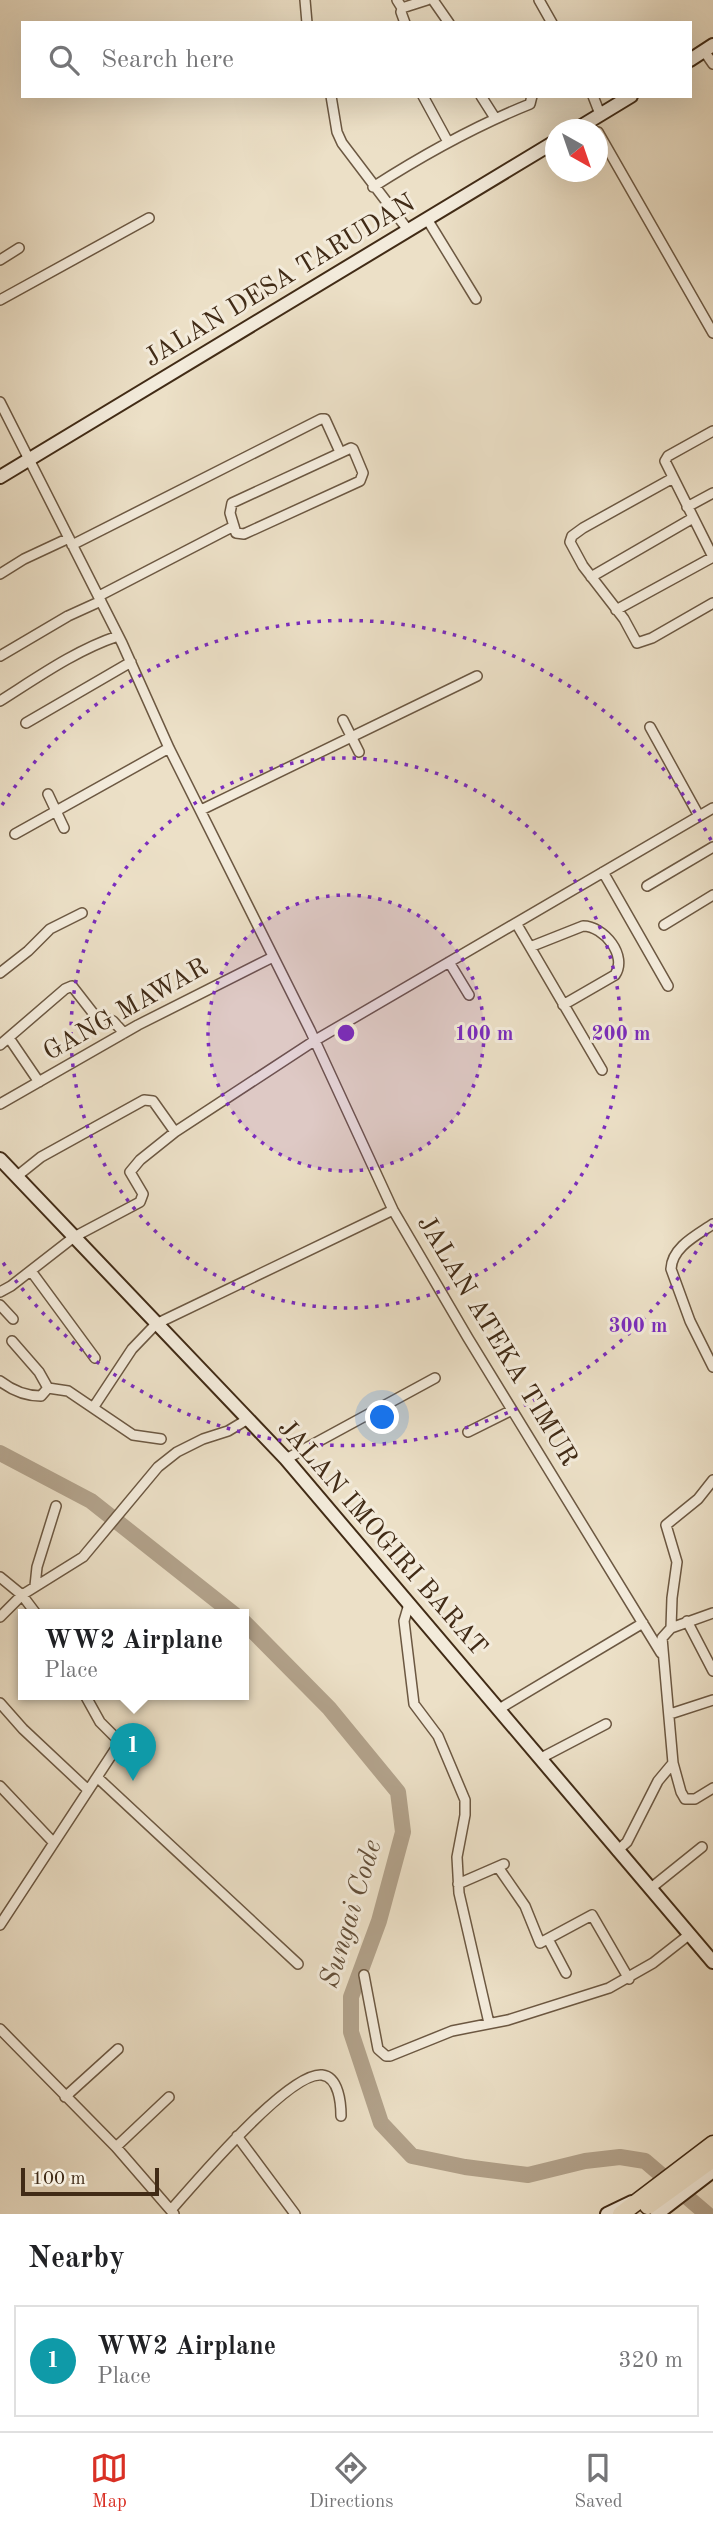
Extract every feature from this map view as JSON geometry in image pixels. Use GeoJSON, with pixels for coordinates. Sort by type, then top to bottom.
{"type":"FeatureCollection","features":[{"type":"Feature","properties":{"kind":"highway"},"geometry":{"type":"LineString","coordinates":[[621,2214],[648,2207],[705,2167],[713,2144]]}},
{"type":"Feature","properties":{"kind":"main road"},"geometry":{"type":"LineString","coordinates":[[692,59],[708,48]]}},
{"type":"Feature","properties":{"kind":"main road"},"geometry":{"type":"LineString","coordinates":[[602,119],[628,98]]}},
{"type":"Feature","properties":{"kind":"main road","name":"JALAN DESA TARUDAN"},"geometry":{"type":"LineString","coordinates":[[0,477],[300,298],[545,147]]}},
{"type":"Feature","properties":{"kind":"main road","name":"JALAN IMOGIRI BARAT"},"geometry":{"type":"LineString","coordinates":[[2,1166],[16,1177],[286,1459],[713,1962]]}},
{"type":"Feature","properties":{"kind":"main road"},"geometry":{"type":"LineString","coordinates":[[607,2214],[618,2207],[648,2207],[705,2167]]}},
{"type":"Feature","properties":{"kind":"street"},"geometry":{"type":"LineString","coordinates":[[305,0],[307,21]]}},
{"type":"Feature","properties":{"kind":"street"},"geometry":{"type":"LineString","coordinates":[[404,21],[400,4],[427,0]]}},
{"type":"Feature","properties":{"kind":"street"},"geometry":{"type":"LineString","coordinates":[[433,0],[448,21]]}},
{"type":"Feature","properties":{"kind":"street"},"geometry":{"type":"LineString","coordinates":[[539,0],[551,21]]}},
{"type":"Feature","properties":{"kind":"street"},"geometry":{"type":"LineString","coordinates":[[708,48],[713,64]]}},
{"type":"Feature","properties":{"kind":"street"},"geometry":{"type":"LineString","coordinates":[[331,98],[339,138],[377,185],[408,230]]}},
{"type":"Feature","properties":{"kind":"street"},"geometry":{"type":"LineString","coordinates":[[424,98],[448,142]]}},
{"type":"Feature","properties":{"kind":"street"},"geometry":{"type":"LineString","coordinates":[[482,98],[495,118]]}},
{"type":"Feature","properties":{"kind":"street"},"geometry":{"type":"LineString","coordinates":[[377,185],[448,142],[530,104],[532,98]]}},
{"type":"Feature","properties":{"kind":"street"},"geometry":{"type":"LineString","coordinates":[[593,98],[595,119]]}},
{"type":"Feature","properties":{"kind":"street"},"geometry":{"type":"LineString","coordinates":[[608,145],[713,333]]}},
{"type":"Feature","properties":{"kind":"street"},"geometry":{"type":"LineString","coordinates":[[0,300],[149,218]]}},
{"type":"Feature","properties":{"kind":"street"},"geometry":{"type":"LineString","coordinates":[[427,219],[476,299]]}},
{"type":"Feature","properties":{"kind":"street"},"geometry":{"type":"LineString","coordinates":[[0,260],[19,248]]}},
{"type":"Feature","properties":{"kind":"street","name":"JALAN ATEKA TIMUR"},"geometry":{"type":"LineString","coordinates":[[0,402],[100,598],[169,748],[314,1041],[393,1210],[661,1653]]}},
{"type":"Feature","properties":{"kind":"street"},"geometry":{"type":"LineString","coordinates":[[0,574],[24,559],[71,542],[321,419],[325,419],[340,452]]}},
{"type":"Feature","properties":{"kind":"street"},"geometry":{"type":"LineString","coordinates":[[616,610],[713,557],[665,461],[668,456],[713,431]]}},
{"type":"Feature","properties":{"kind":"street"},"geometry":{"type":"LineString","coordinates":[[349,448],[354,449],[363,473],[360,481],[244,534],[236,533],[234,526],[230,508],[232,503],[349,448]]}},
{"type":"Feature","properties":{"kind":"street"},"geometry":{"type":"LineString","coordinates":[[673,478],[606,514],[572,536],[570,542],[591,577],[624,619],[632,637],[639,644],[713,603]]}},
{"type":"Feature","properties":{"kind":"street"},"geometry":{"type":"LineString","coordinates":[[687,507],[713,493]]}},
{"type":"Feature","properties":{"kind":"street"},"geometry":{"type":"LineString","coordinates":[[591,577],[693,518]]}},
{"type":"Feature","properties":{"kind":"street"},"geometry":{"type":"LineString","coordinates":[[0,656],[100,598],[234,526]]}},
{"type":"Feature","properties":{"kind":"street"},"geometry":{"type":"LineString","coordinates":[[0,701],[74,656],[118,636]]}},
{"type":"Feature","properties":{"kind":"street"},"geometry":{"type":"LineString","coordinates":[[26,723],[131,662]]}},
{"type":"Feature","properties":{"kind":"street"},"geometry":{"type":"LineString","coordinates":[[201,810],[477,676]]}},
{"type":"Feature","properties":{"kind":"street"},"geometry":{"type":"LineString","coordinates":[[343,720],[359,752]]}},
{"type":"Feature","properties":{"kind":"street"},"geometry":{"type":"LineString","coordinates":[[650,727],[713,821]]}},
{"type":"Feature","properties":{"kind":"street"},"geometry":{"type":"LineString","coordinates":[[15,834],[169,748]]}},
{"type":"Feature","properties":{"kind":"street"},"geometry":{"type":"LineString","coordinates":[[48,794],[64,828]]}},
{"type":"Feature","properties":{"kind":"street"},"geometry":{"type":"LineString","coordinates":[[0,1292],[74,1237],[140,1202],[143,1194],[130,1172],[140,1160],[175,1132],[314,1041],[707,812]]}},
{"type":"Feature","properties":{"kind":"street"},"geometry":{"type":"LineString","coordinates":[[648,886],[713,847]]}},
{"type":"Feature","properties":{"kind":"street"},"geometry":{"type":"LineString","coordinates":[[603,872],[668,986]]}},
{"type":"Feature","properties":{"kind":"street"},"geometry":{"type":"LineString","coordinates":[[664,925],[713,895]]}},
{"type":"Feature","properties":{"kind":"street"},"geometry":{"type":"LineString","coordinates":[[1,970],[50,929],[82,913]]}},
{"type":"Feature","properties":{"kind":"street"},"geometry":{"type":"LineString","coordinates":[[516,923],[602,1070]]}},
{"type":"Feature","properties":{"kind":"street"},"geometry":{"type":"LineString","coordinates":[[530,947],[583,926],[590,926],[599,929],[618,956],[619,968],[614,975],[563,1004]]}},
{"type":"Feature","properties":{"kind":"street","name":"GANG MAWAR"},"geometry":{"type":"LineString","coordinates":[[0,1104],[124,1033],[273,957]]}},
{"type":"Feature","properties":{"kind":"street"},"geometry":{"type":"LineString","coordinates":[[449,962],[469,995]]}},
{"type":"Feature","properties":{"kind":"street"},"geometry":{"type":"LineString","coordinates":[[0,1045],[65,989],[72,986],[93,1013],[113,1021],[124,1033]]}},
{"type":"Feature","properties":{"kind":"street"},"geometry":{"type":"LineString","coordinates":[[9,1038],[39,1082]]}},
{"type":"Feature","properties":{"kind":"street"},"geometry":{"type":"LineString","coordinates":[[16,1177],[41,1157],[144,1100],[153,1101],[175,1132]]}},
{"type":"Feature","properties":{"kind":"street"},"geometry":{"type":"LineString","coordinates":[[93,1408],[132,1349],[156,1324],[393,1210]]}},
{"type":"Feature","properties":{"kind":"street"},"geometry":{"type":"LineString","coordinates":[[713,1224],[679,1249],[671,1262],[671,1269],[690,1321],[709,1348],[713,1367]]}},
{"type":"Feature","properties":{"kind":"street"},"geometry":{"type":"LineString","coordinates":[[31,1271],[96,1359]]}},
{"type":"Feature","properties":{"kind":"street"},"geometry":{"type":"LineString","coordinates":[[0,1305],[13,1319]]}},
{"type":"Feature","properties":{"kind":"street"},"geometry":{"type":"LineString","coordinates":[[12,1341],[39,1372],[48,1388]]}},
{"type":"Feature","properties":{"kind":"street"},"geometry":{"type":"LineString","coordinates":[[286,1459],[435,1378]]}},
{"type":"Feature","properties":{"kind":"street"},"geometry":{"type":"LineString","coordinates":[[0,1381],[20,1393],[36,1396],[41,1396],[48,1388]]}},
{"type":"Feature","properties":{"kind":"street"},"geometry":{"type":"LineString","coordinates":[[48,1388],[62,1389],[133,1435],[161,1439]]}},
{"type":"Feature","properties":{"kind":"street"},"geometry":{"type":"LineString","coordinates":[[468,1432],[512,1410]]}},
{"type":"Feature","properties":{"kind":"street"},"geometry":{"type":"LineString","coordinates":[[0,1617],[22,1595],[83,1557],[158,1467],[177,1452],[203,1439],[228,1431],[248,1419]]}},
{"type":"Feature","properties":{"kind":"street"},"geometry":{"type":"LineString","coordinates":[[671,1628],[677,1562],[667,1525],[698,1499],[713,1480]]}},
{"type":"Feature","properties":{"kind":"street"},"geometry":{"type":"LineString","coordinates":[[35,1586],[37,1567],[56,1506]]}},
{"type":"Feature","properties":{"kind":"street"},"geometry":{"type":"LineString","coordinates":[[0,1577],[22,1595],[32,1609]]}},
{"type":"Feature","properties":{"kind":"street"},"geometry":{"type":"LineString","coordinates":[[409,1604],[404,1621],[414,1704],[438,1736],[465,1800],[457,1857],[458,1884],[465,1927],[489,2024]]}},
{"type":"Feature","properties":{"kind":"street"},"geometry":{"type":"LineString","coordinates":[[713,1613],[671,1628],[662,1638],[661,1653],[670,1714],[673,1763],[681,1792],[685,1799],[695,1799],[713,1788]]}},
{"type":"Feature","properties":{"kind":"street"},"geometry":{"type":"LineString","coordinates":[[687,1621],[713,1671]]}},
{"type":"Feature","properties":{"kind":"street"},"geometry":{"type":"LineString","coordinates":[[499,1709],[643,1623]]}},
{"type":"Feature","properties":{"kind":"street"},"geometry":{"type":"LineString","coordinates":[[0,1925],[120,1742],[100,1722],[88,1700]]}},
{"type":"Feature","properties":{"kind":"street"},"geometry":{"type":"LineString","coordinates":[[670,1714],[713,1700]]}},
{"type":"Feature","properties":{"kind":"street"},"geometry":{"type":"LineString","coordinates":[[0,1703],[23,1729],[88,1790]]}},
{"type":"Feature","properties":{"kind":"street"},"geometry":{"type":"LineString","coordinates":[[541,1758],[606,1724]]}},
{"type":"Feature","properties":{"kind":"street"},"geometry":{"type":"LineString","coordinates":[[617,1851],[627,1842],[658,1781],[673,1763]]}},
{"type":"Feature","properties":{"kind":"street"},"geometry":{"type":"LineString","coordinates":[[98,1778],[298,1964]]}},
{"type":"Feature","properties":{"kind":"street"},"geometry":{"type":"LineString","coordinates":[[0,1786],[53,1842]]}},
{"type":"Feature","properties":{"kind":"street"},"geometry":{"type":"LineString","coordinates":[[651,1888],[702,1847]]}},
{"type":"Feature","properties":{"kind":"street"},"geometry":{"type":"LineString","coordinates":[[458,1884],[501,1866],[525,1906],[540,1943],[592,1915],[629,1979]]}},
{"type":"Feature","properties":{"kind":"street"},"geometry":{"type":"LineString","coordinates":[[364,1975],[378,2049],[386,2056],[452,2031],[489,2024],[610,1989],[629,1979],[690,1934]]}},
{"type":"Feature","properties":{"kind":"street"},"geometry":{"type":"LineString","coordinates":[[548,1939],[566,1973]]}},
{"type":"Feature","properties":{"kind":"street"},"geometry":{"type":"LineString","coordinates":[[0,2029],[116,2147],[172,2212],[237,2136],[280,2098],[319,2075],[326,2075],[335,2086],[340,2098],[341,2116]]}},
{"type":"Feature","properties":{"kind":"street"},"geometry":{"type":"LineString","coordinates":[[65,2097],[118,2049]]}},
{"type":"Feature","properties":{"kind":"street"},"geometry":{"type":"LineString","coordinates":[[116,2147],[169,2097]]}},
{"type":"Feature","properties":{"kind":"street"},"geometry":{"type":"LineString","coordinates":[[237,2136],[295,2214]]}},
{"type":"Feature","properties":{"kind":"waterway","name":"Sungai Code"},"geometry":{"type":"LineString","coordinates":[[0,1453],[91,1501],[227,1609]]}},
{"type":"Feature","properties":{"kind":"waterway","name":"Sungai Code"},"geometry":{"type":"LineString","coordinates":[[249,1627],[329,1708],[398,1792],[403,1832],[379,1921],[351,1997],[351,2032],[381,2123],[412,2156],[465,2167],[528,2175],[585,2161],[620,2157],[645,2161],[707,2214]]}},
{"type":"Feature","properties":{"kind":"place","name":"WW2 Airplane"},"geometry":{"type":"Point","coordinates":[133,1781]}}]}
